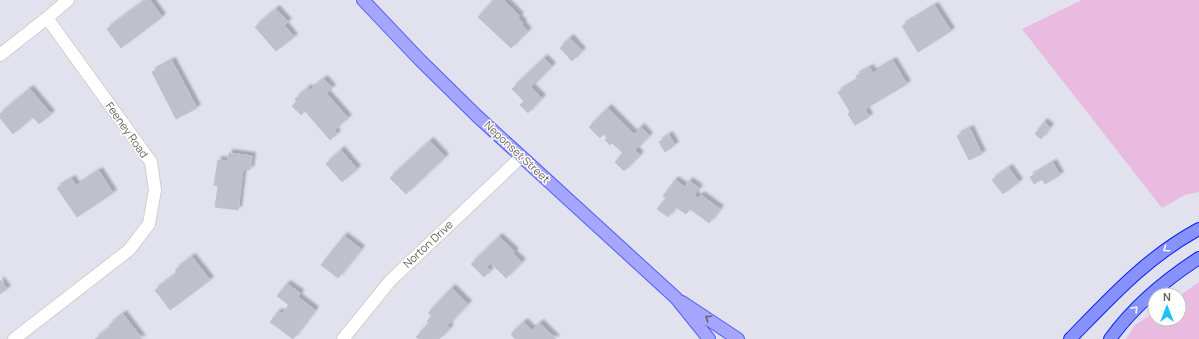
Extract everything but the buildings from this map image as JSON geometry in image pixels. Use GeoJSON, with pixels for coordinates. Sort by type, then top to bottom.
{"type":"FeatureCollection","features":[{"type":"Feature","properties":{"kind":"highway"},"geometry":{"type":"LineString","coordinates":[[1070,339],[1111,296],[1142,268],[1170,246],[1199,229]]}},
{"type":"Feature","properties":{"kind":"highway"},"geometry":{"type":"LineString","coordinates":[[1110,339],[1130,315],[1152,293],[1176,273],[1199,258]]}},
{"type":"Feature","properties":{"kind":"main road","name":"Neponset Street"},"geometry":{"type":"LineString","coordinates":[[364,0],[442,81],[521,157],[676,298],[709,339]]}},
{"type":"Feature","properties":{"kind":"main road","name":"Neponset Street"},"geometry":{"type":"LineString","coordinates":[[676,298],[703,314],[738,339]]}},
{"type":"Feature","properties":{"kind":"street"},"geometry":{"type":"LineString","coordinates":[[0,55],[68,0]]}},
{"type":"Feature","properties":{"kind":"street","name":"Feeney Road"},"geometry":{"type":"LineString","coordinates":[[14,339],[129,250],[149,224],[155,190],[151,162],[47,18]]}},
{"type":"Feature","properties":{"kind":"street","name":"Norton Drive"},"geometry":{"type":"LineString","coordinates":[[343,339],[390,281],[521,157]]}},
{"type":"Feature","properties":{"kind":"shaded area"},"geometry":{"type":"Polygon","coordinates":[[[1082,0],[1199,0],[1199,192],[1185,195],[1162,208],[1022,29],[1082,0]]]}},
{"type":"Feature","properties":{"kind":"shaded area"},"geometry":{"type":"Polygon","coordinates":[[[1199,282],[1199,339],[1126,339],[1135,325],[1147,317],[1147,327],[1187,327],[1187,290],[1199,282]]]}}]}
